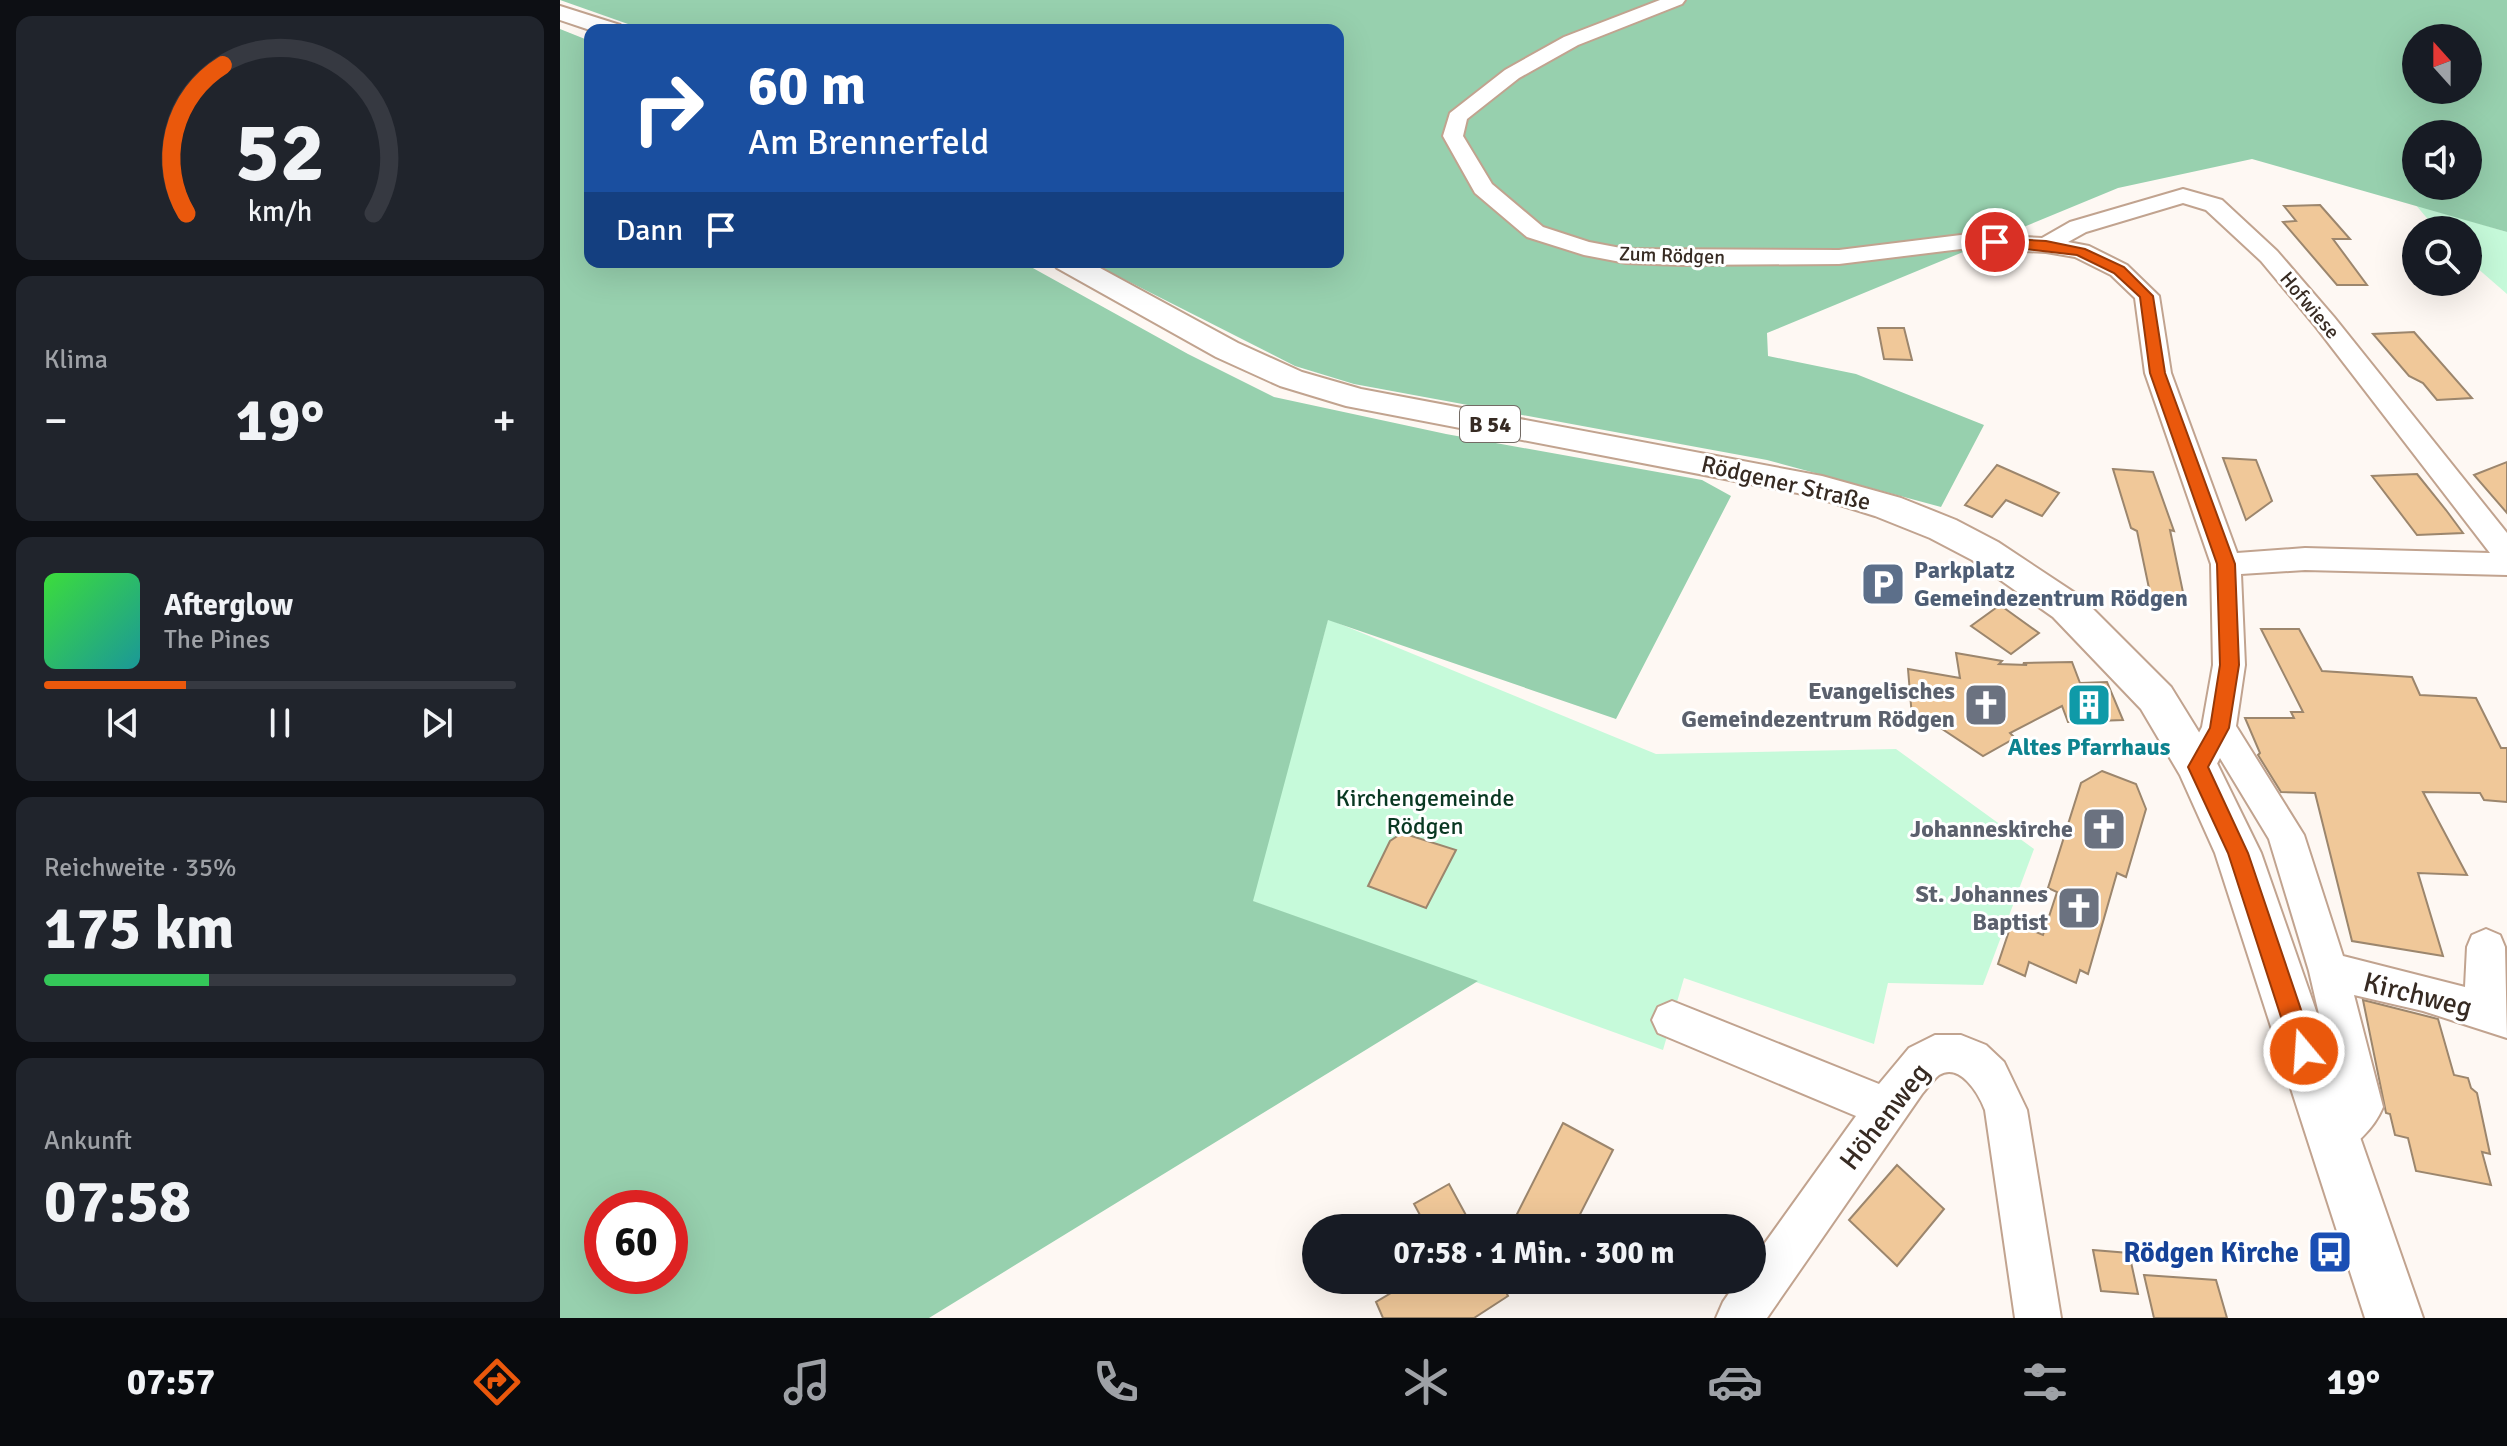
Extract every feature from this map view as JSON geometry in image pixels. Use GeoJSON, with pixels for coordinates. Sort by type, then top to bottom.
{"type":"FeatureCollection","features":[{"type":"Feature","properties":{"kind":"main road"},"geometry":{"type":"LineString","coordinates":[[560,13],[594,24]]}},
{"type":"Feature","properties":{"kind":"main road","name":"Rödgener Straße"},"geometry":{"type":"LineString","coordinates":[[1078,268],[1227,350],[1291,379],[1358,399],[1810,484],[1888,507],[1943,529],[1985,551],[2067,607],[2209,748],[2238,853],[2394,1318]]}},
{"type":"Feature","properties":{"kind":"street","name":"Zum Rödgen"},"geometry":{"type":"LineString","coordinates":[[1676,0],[1571,41],[1512,74],[1457,117],[1453,136],[1483,188],[1535,232],[1584,248],[1626,256],[1839,257],[1969,241],[2046,245],[2081,251],[2119,270],[2147,296],[2158,373],[2226,564],[2229,665],[2209,748]]}},
{"type":"Feature","properties":{"kind":"street","name":"Hofwiese"},"geometry":{"type":"LineString","coordinates":[[2046,245],[2078,227],[2183,196],[2214,205],[2269,256],[2325,322],[2507,554]]}},
{"type":"Feature","properties":{"kind":"street"},"geometry":{"type":"LineString","coordinates":[[2226,564],[2305,559],[2507,564]]}},
{"type":"Feature","properties":{"kind":"street","name":"Rödgener Straße"},"geometry":{"type":"LineString","coordinates":[[2209,748],[2286,835],[2328,971],[2362,1107],[2332,1136]]}},
{"type":"Feature","properties":{"kind":"street"},"geometry":{"type":"LineString","coordinates":[[2486,947],[2496,1015]]}},
{"type":"Feature","properties":{"kind":"street","name":"Kirchweg"},"geometry":{"type":"LineString","coordinates":[[2328,971],[2496,1015]]}},
{"type":"Feature","properties":{"kind":"street"},"geometry":{"type":"LineString","coordinates":[[1672,1020],[1886,1108]]}},
{"type":"Feature","properties":{"kind":"street","name":"Höhenweg"},"geometry":{"type":"LineString","coordinates":[[1739,1318],[1886,1108],[1932,1055],[1963,1055],[1987,1070],[2006,1110],[2038,1318]]}},
{"type":"Feature","properties":{"kind":"green space"},"geometry":{"type":"Polygon","coordinates":[[[560,0],[2507,0],[2507,232],[2482,225],[2482,216],[2451,216],[2252,159],[2118,188],[1767,333],[1768,356],[1856,374],[1984,425],[1941,507],[1767,460],[1354,384],[1295,366],[1102,268],[1344,268],[1344,24],[628,24],[560,0]]]}},
{"type":"Feature","properties":{"kind":"green space"},"geometry":{"type":"Polygon","coordinates":[[[560,29],[584,39],[584,268],[1033,268],[1188,354],[1274,397],[1446,434],[1702,480],[1731,496],[1616,719],[1328,620],[1253,901],[1478,981],[929,1318],[560,1318],[560,29]]]}},
{"type":"Feature","properties":{"kind":"green space"},"geometry":{"type":"Polygon","coordinates":[[[2415,204],[2454,216],[2425,216],[2415,204]]]}},
{"type":"Feature","properties":{"kind":"green space"},"geometry":{"type":"Polygon","coordinates":[[[2482,224],[2507,232],[2507,294],[2482,272],[2482,224]]]}},
{"type":"Feature","properties":{"kind":"green space","name":"Kirchengemeinde Rödgen"},"geometry":{"type":"Polygon","coordinates":[[[1328,619],[1656,754],[1896,749],[2034,849],[1983,985],[1888,983],[1874,1044],[1684,978],[1663,1050],[1252,901],[1328,619]]]}},
{"type":"Feature","properties":{"kind":"building"},"geometry":{"type":"Polygon","coordinates":[[[2320,205],[2350,239],[2333,239],[2367,285],[2337,285],[2283,222],[2296,221],[2284,206],[2320,205]]]}},
{"type":"Feature","properties":{"kind":"building"},"geometry":{"type":"Polygon","coordinates":[[[1878,328],[1904,328],[1912,360],[1884,359],[1878,328]]]}},
{"type":"Feature","properties":{"kind":"building"},"geometry":{"type":"Polygon","coordinates":[[[2414,332],[2472,398],[2437,400],[2423,383],[2409,376],[2373,334],[2414,332]]]}},
{"type":"Feature","properties":{"kind":"building"},"geometry":{"type":"Polygon","coordinates":[[[2223,458],[2256,460],[2272,501],[2246,520],[2223,458]]]}},
{"type":"Feature","properties":{"kind":"building"},"geometry":{"type":"Polygon","coordinates":[[[2507,462],[2507,513],[2474,475],[2507,462]]]}},
{"type":"Feature","properties":{"kind":"building"},"geometry":{"type":"Polygon","coordinates":[[[1997,465],[2059,493],[2042,516],[2006,500],[1992,517],[1965,505],[1997,465]]]}},
{"type":"Feature","properties":{"kind":"building"},"geometry":{"type":"Polygon","coordinates":[[[2113,469],[2153,472],[2174,531],[2170,530],[2184,597],[2150,593],[2137,531],[2131,528],[2113,469]]]}},
{"type":"Feature","properties":{"kind":"building"},"geometry":{"type":"Polygon","coordinates":[[[2417,474],[2463,533],[2417,535],[2372,476],[2417,474]]]}},
{"type":"Feature","properties":{"kind":"building"},"geometry":{"type":"Polygon","coordinates":[[[2000,605],[2039,633],[2011,654],[1971,626],[2000,605]]]}},
{"type":"Feature","properties":{"kind":"building"},"geometry":{"type":"Polygon","coordinates":[[[2261,629],[2299,629],[2322,671],[2412,677],[2420,695],[2476,698],[2501,748],[2507,748],[2507,802],[2484,800],[2480,793],[2423,792],[2467,875],[2418,873],[2443,956],[2352,941],[2315,793],[2281,792],[2258,755],[2260,753],[2245,718],[2294,718],[2291,712],[2303,712],[2261,629]]]}},
{"type":"Feature","properties":{"kind":"building","name":"Evangelisches Gemeindezentrum Rödgen"},"geometry":{"type":"Polygon","coordinates":[[[1956,653],[2002,661],[1999,664],[2072,662],[2080,683],[2107,682],[2123,720],[2068,722],[2062,706],[2010,733],[2015,738],[1983,756],[1927,719],[1912,717],[1908,669],[1960,678],[1956,653]]]}},
{"type":"Feature","properties":{"kind":"building"},"geometry":{"type":"Polygon","coordinates":[[[2102,771],[2136,784],[2146,809],[2126,877],[2117,873],[2088,974],[2080,970],[2076,983],[2029,962],[2025,976],[1998,964],[2012,922],[2043,935],[2057,892],[2048,888],[2081,783],[2102,771]]]}},
{"type":"Feature","properties":{"kind":"building"},"geometry":{"type":"Polygon","coordinates":[[[1402,833],[1456,850],[1426,908],[1368,886],[1390,841],[1402,833]]]}},
{"type":"Feature","properties":{"kind":"building"},"geometry":{"type":"Polygon","coordinates":[[[2363,1000],[2438,1019],[2454,1075],[2468,1078],[2471,1088],[2477,1093],[2490,1154],[2482,1152],[2491,1185],[2416,1171],[2408,1138],[2395,1135],[2390,1114],[2386,1113],[2363,1000]]]}},
{"type":"Feature","properties":{"kind":"building"},"geometry":{"type":"Polygon","coordinates":[[[1563,1123],[1613,1150],[1580,1214],[1517,1214],[1563,1123]]]}},
{"type":"Feature","properties":{"kind":"building"},"geometry":{"type":"Polygon","coordinates":[[[1897,1165],[1944,1209],[1897,1266],[1849,1220],[1897,1165]]]}},
{"type":"Feature","properties":{"kind":"building"},"geometry":{"type":"Polygon","coordinates":[[[1449,1184],[1465,1214],[1419,1214],[1414,1204],[1449,1184]]]}},
{"type":"Feature","properties":{"kind":"building"},"geometry":{"type":"Polygon","coordinates":[[[2093,1250],[2129,1253],[2138,1294],[2101,1291],[2093,1250]]]}},
{"type":"Feature","properties":{"kind":"building"},"geometry":{"type":"Polygon","coordinates":[[[2144,1275],[2216,1280],[2227,1318],[2154,1318],[2144,1275]]]}},
{"type":"Feature","properties":{"kind":"building"},"geometry":{"type":"Polygon","coordinates":[[[1389,1294],[1508,1296],[1474,1318],[1383,1318],[1376,1302],[1389,1294]]]}},
{"type":"Feature","properties":{"kind":"place","name":"Parkplatz Gemeindezentrum Rödgen"},"geometry":{"type":"Point","coordinates":[1883,584]}},
{"type":"Feature","properties":{"kind":"place","name":"Evangelisches Gemeindezentrum Rödgen"},"geometry":{"type":"Point","coordinates":[1986,705]}},
{"type":"Feature","properties":{"kind":"place","name":"Altes Pfarrhaus"},"geometry":{"type":"Point","coordinates":[2089,705]}},
{"type":"Feature","properties":{"kind":"place","name":"Johanneskirche"},"geometry":{"type":"Point","coordinates":[2104,829]}},
{"type":"Feature","properties":{"kind":"place","name":"St. Johannes Baptist"},"geometry":{"type":"Point","coordinates":[2079,908]}},
{"type":"Feature","properties":{"kind":"place","name":"Rödgen Kirche"},"geometry":{"type":"Point","coordinates":[2330,1252]}},
{"type":"Feature","properties":{"kind":"route"},"geometry":{"type":"LineString","coordinates":[[1995,242],[2081,251],[2119,270],[2147,296],[2158,373],[2226,564],[2229,665],[2219,728],[2198,767],[2238,853],[2304,1051]]}}]}
